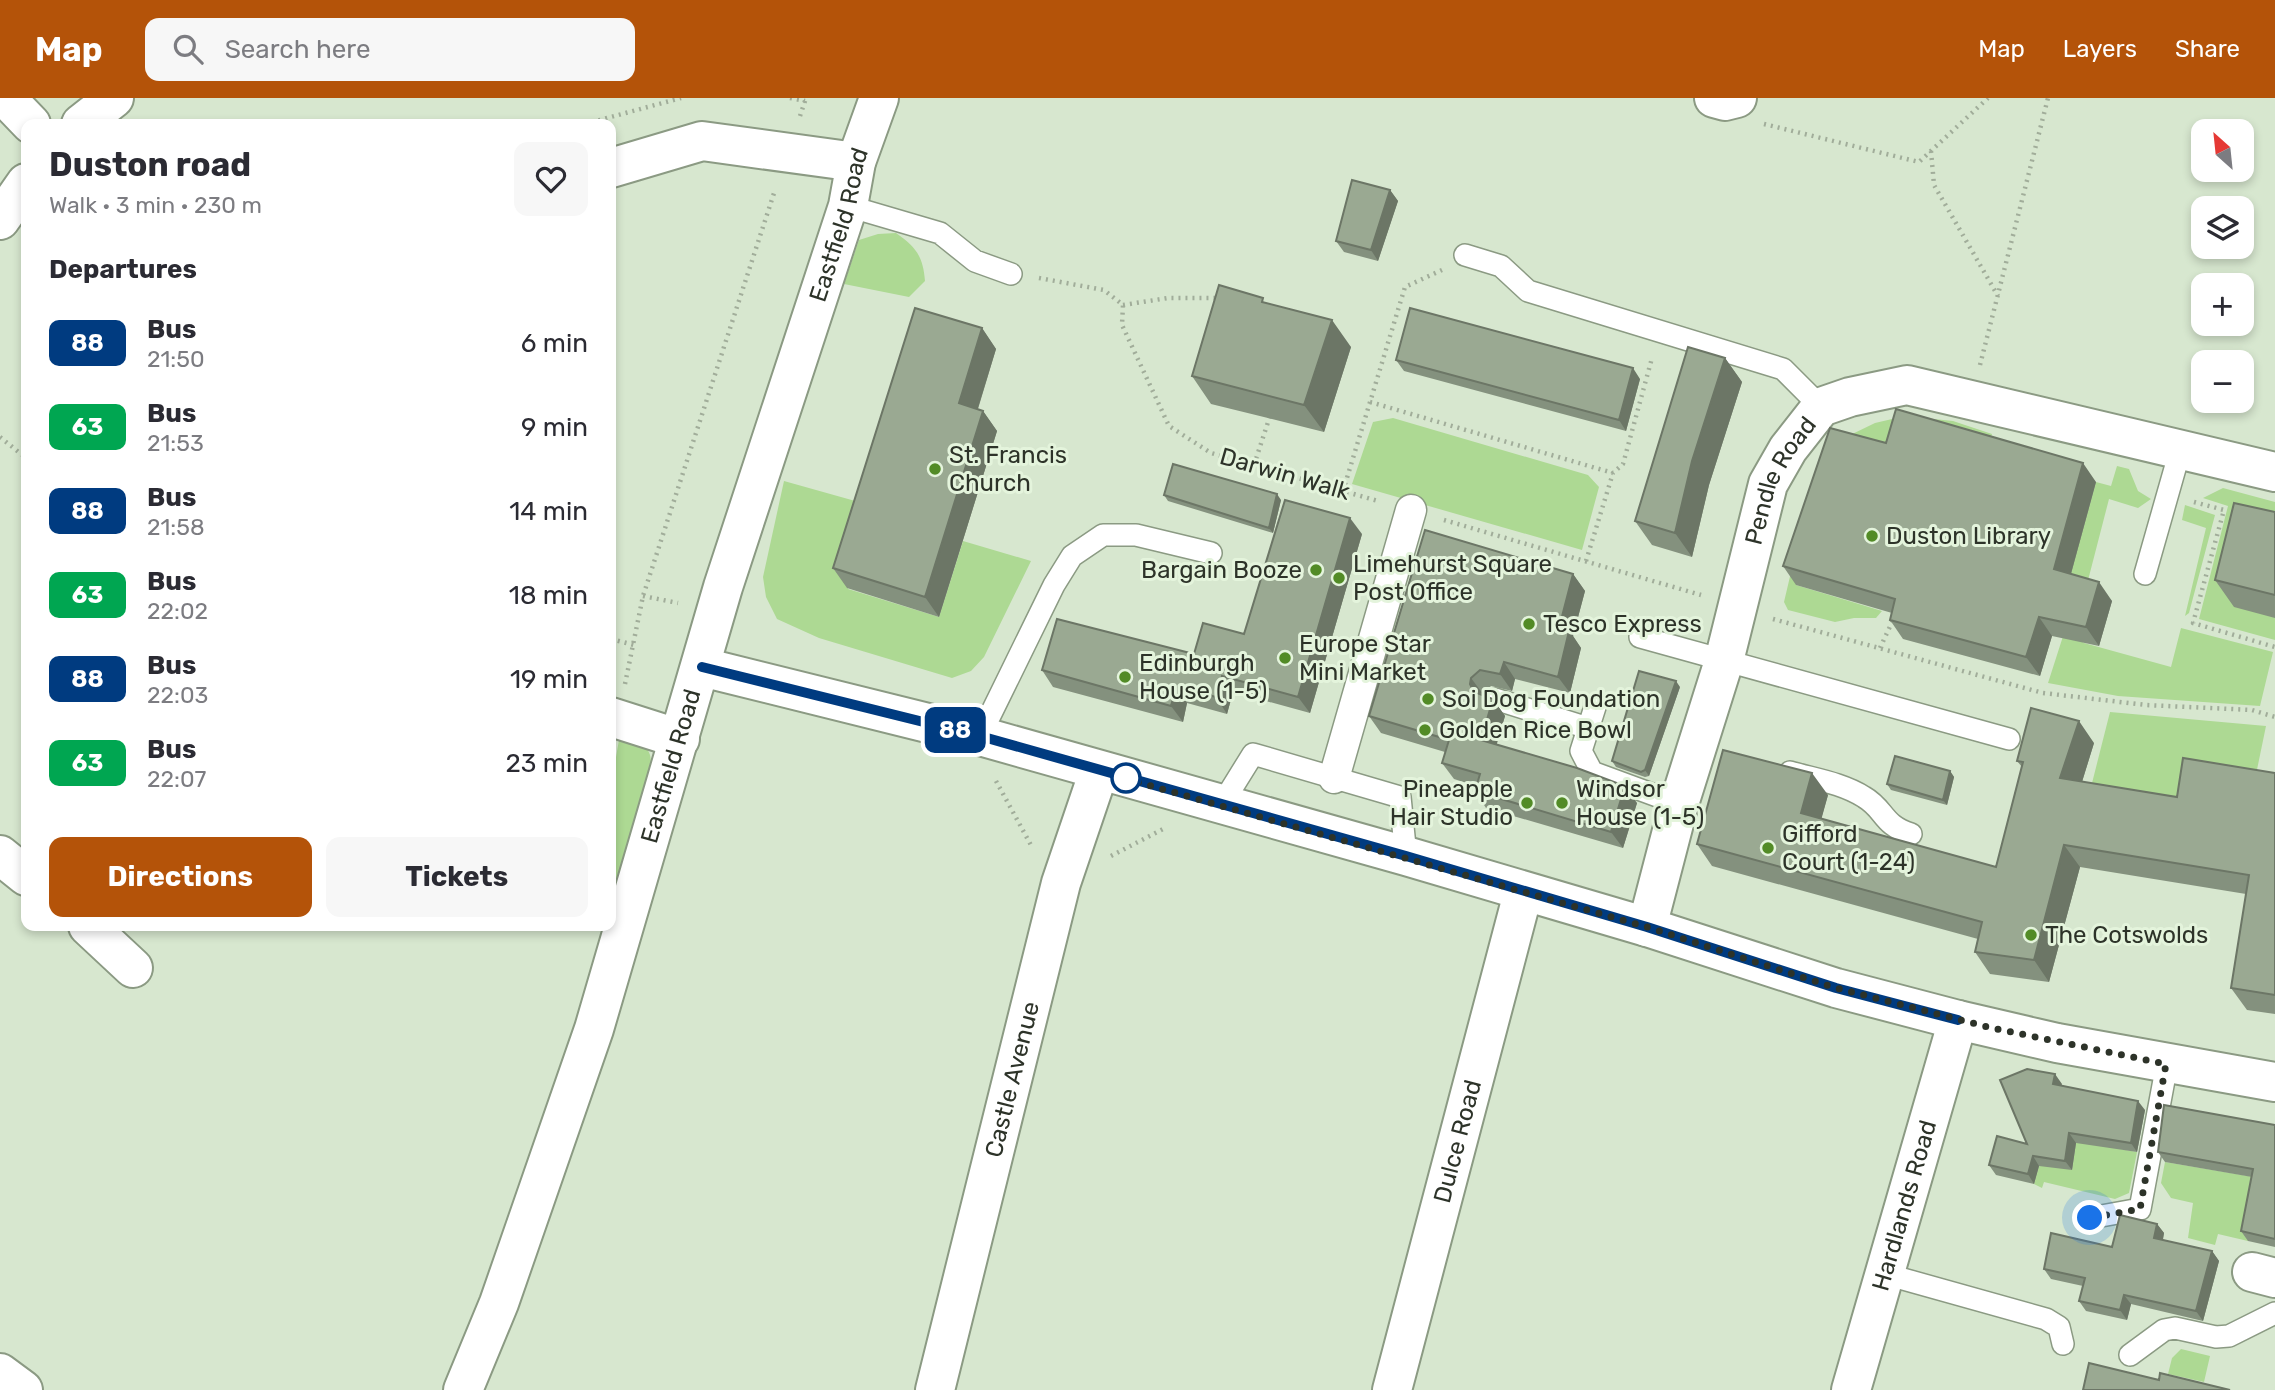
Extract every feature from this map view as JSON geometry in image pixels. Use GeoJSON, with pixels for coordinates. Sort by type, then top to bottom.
{"type":"FeatureCollection","features":[{"type":"Feature","properties":{"kind":"street"},"geometry":{"type":"LineString","coordinates":[[6,98],[26,119]]}},
{"type":"Feature","properties":{"kind":"street"},"geometry":{"type":"LineString","coordinates":[[87,119],[114,98]]}},
{"type":"Feature","properties":{"kind":"street","name":"Eastfield Road"},"geometry":{"type":"LineString","coordinates":[[463,1390],[499,1303],[594,1029],[702,667],[723,587],[848,206],[856,162],[879,98]]}},
{"type":"Feature","properties":{"kind":"street"},"geometry":{"type":"LineString","coordinates":[[616,167],[702,141],[856,162]]}},
{"type":"Feature","properties":{"kind":"street"},"geometry":{"type":"LineString","coordinates":[[0,220],[21,190]]}},
{"type":"Feature","properties":{"kind":"street","name":"Pendle Road"},"geometry":{"type":"LineString","coordinates":[[1647,927],[1679,804],[1709,752],[1724,661],[1753,612],[1768,484],[1788,449],[1821,407],[1850,397],[1907,385],[2275,472]]}},
{"type":"Feature","properties":{"kind":"street"},"geometry":{"type":"LineString","coordinates":[[1335,778],[1411,510]]}},
{"type":"Feature","properties":{"kind":"street"},"geometry":{"type":"LineString","coordinates":[[702,667],[980,736],[1406,856],[1523,893],[1647,927],[1836,988],[1958,1020],[2166,1064],[2275,1082]]}},
{"type":"Feature","properties":{"kind":"street"},"geometry":{"type":"LineString","coordinates":[[616,719],[680,739]]}},
{"type":"Feature","properties":{"kind":"street","name":"Castle Avenue"},"geometry":{"type":"LineString","coordinates":[[935,1390],[1061,883],[1099,771]]}},
{"type":"Feature","properties":{"kind":"street"},"geometry":{"type":"LineString","coordinates":[[0,855],[21,872]]}},
{"type":"Feature","properties":{"kind":"street","name":"Dulce Road"},"geometry":{"type":"LineString","coordinates":[[1392,1390],[1523,893]]}},
{"type":"Feature","properties":{"kind":"street"},"geometry":{"type":"LineString","coordinates":[[93,931],[133,968]]}},
{"type":"Feature","properties":{"kind":"street","name":"Hardlands Road"},"geometry":{"type":"LineString","coordinates":[[1852,1390],[1958,1020]]}},
{"type":"Feature","properties":{"kind":"street"},"geometry":{"type":"LineString","coordinates":[[0,1373],[23,1390]]}},
{"type":"Feature","properties":{"kind":"lane"},"geometry":{"type":"LineString","coordinates":[[848,206],[940,233],[975,261],[1011,274]]}},
{"type":"Feature","properties":{"kind":"lane"},"geometry":{"type":"LineString","coordinates":[[1465,255],[1501,267],[1528,291],[1783,369],[1821,407]]}},
{"type":"Feature","properties":{"kind":"lane"},"geometry":{"type":"LineString","coordinates":[[2145,574],[2180,451]]}},
{"type":"Feature","properties":{"kind":"lane"},"geometry":{"type":"LineString","coordinates":[[980,736],[1054,585],[1073,556],[1103,535],[1136,535],[1210,554]]}},
{"type":"Feature","properties":{"kind":"lane"},"geometry":{"type":"LineString","coordinates":[[1640,636],[2009,739]]}},
{"type":"Feature","properties":{"kind":"lane"},"geometry":{"type":"LineString","coordinates":[[1495,699],[1588,728]]}},
{"type":"Feature","properties":{"kind":"lane"},"geometry":{"type":"LineString","coordinates":[[1595,707],[1581,751],[1592,772],[1679,804]]}},
{"type":"Feature","properties":{"kind":"lane"},"geometry":{"type":"LineString","coordinates":[[1222,804],[1253,754],[1400,797],[1406,856]]}},
{"type":"Feature","properties":{"kind":"lane"},"geometry":{"type":"LineString","coordinates":[[1767,765],[1840,786],[1866,797],[1894,829],[1911,834]]}},
{"type":"Feature","properties":{"kind":"lane"},"geometry":{"type":"LineString","coordinates":[[2090,1218],[2140,1209],[2166,1064]]}},
{"type":"Feature","properties":{"kind":"lane"},"geometry":{"type":"LineString","coordinates":[[1885,1274],[2046,1319],[2059,1327],[2063,1344]]}},
{"type":"Feature","properties":{"kind":"lane"},"geometry":{"type":"LineString","coordinates":[[2130,1355],[2164,1330],[2175,1328],[2216,1337],[2229,1336],[2275,1313]]}},
{"type":"Feature","properties":{"kind":"path"},"geometry":{"type":"LineString","coordinates":[[603,119],[681,98]]}},
{"type":"Feature","properties":{"kind":"path"},"geometry":{"type":"LineString","coordinates":[[616,711],[634,645],[643,596],[805,99],[790,98]]}},
{"type":"Feature","properties":{"kind":"path"},"geometry":{"type":"LineString","coordinates":[[1725,99],[1724,114],[1919,162],[1988,98]]}},
{"type":"Feature","properties":{"kind":"path"},"geometry":{"type":"LineString","coordinates":[[1980,368],[2048,98]]}},
{"type":"Feature","properties":{"kind":"path"},"geometry":{"type":"LineString","coordinates":[[1931,150],[1934,185],[1999,298]]}},
{"type":"Feature","properties":{"kind":"path"},"geometry":{"type":"LineString","coordinates":[[1343,491],[1405,287],[1419,279],[1431,277],[1465,255]]}},
{"type":"Feature","properties":{"kind":"path"},"geometry":{"type":"LineString","coordinates":[[1011,274],[1104,290],[1123,305],[1168,298],[1217,297],[1228,300]]}},
{"type":"Feature","properties":{"kind":"path","name":"Darwin Walk"},"geometry":{"type":"LineString","coordinates":[[1123,305],[1122,325],[1168,426],[1211,453],[1753,612],[2043,693],[2146,705],[2252,710],[2275,717]]}},
{"type":"Feature","properties":{"kind":"path"},"geometry":{"type":"LineString","coordinates":[[1586,562],[1613,473],[1623,464],[1659,331]]}},
{"type":"Feature","properties":{"kind":"path"},"geometry":{"type":"LineString","coordinates":[[1370,402],[1613,473]]}},
{"type":"Feature","properties":{"kind":"path"},"geometry":{"type":"LineString","coordinates":[[1254,466],[1272,406]]}},
{"type":"Feature","properties":{"kind":"path"},"geometry":{"type":"LineString","coordinates":[[0,437],[21,454]]}},
{"type":"Feature","properties":{"kind":"path"},"geometry":{"type":"LineString","coordinates":[[2189,500],[2224,510],[2193,623],[2275,647]]}},
{"type":"Feature","properties":{"kind":"path"},"geometry":{"type":"LineString","coordinates":[[1880,648],[1897,613]]}},
{"type":"Feature","properties":{"kind":"path"},"geometry":{"type":"LineString","coordinates":[[616,640],[634,645]]}},
{"type":"Feature","properties":{"kind":"green space"},"geometry":{"type":"Polygon","coordinates":[[[896,233],[917,253],[924,272],[925,281],[909,297],[844,284],[859,240],[878,234],[896,233]]]}},
{"type":"Feature","properties":{"kind":"green space"},"geometry":{"type":"Polygon","coordinates":[[[1905,416],[1953,421],[1992,434],[1987,450],[1796,585],[1882,611],[1876,618],[1854,618],[1835,622],[1788,610],[1784,602],[1792,568],[1842,439],[1875,423],[1905,416]]]}},
{"type":"Feature","properties":{"kind":"green space"},"geometry":{"type":"Polygon","coordinates":[[[1393,418],[1588,475],[1599,487],[1582,550],[1352,484],[1373,422],[1393,418]]]}},
{"type":"Feature","properties":{"kind":"green space"},"geometry":{"type":"Polygon","coordinates":[[[2117,466],[2129,469],[2138,491],[2151,499],[2138,508],[2109,499],[2085,592],[2065,593],[2096,482],[2111,486],[2117,466]]]}},
{"type":"Feature","properties":{"kind":"green space"},"geometry":{"type":"Polygon","coordinates":[[[784,481],[873,506],[848,589],[939,617],[963,541],[1031,561],[984,657],[971,671],[952,678],[819,638],[777,619],[766,597],[763,577],[784,481]]]}},
{"type":"Feature","properties":{"kind":"green space"},"geometry":{"type":"Polygon","coordinates":[[[2223,488],[2275,502],[2275,640],[2199,619],[2228,506],[2203,498],[2223,488]]]}},
{"type":"Feature","properties":{"kind":"green space"},"geometry":{"type":"Polygon","coordinates":[[[2185,505],[2215,515],[2189,613],[2185,616],[2206,528],[2182,520],[2185,505]]]}},
{"type":"Feature","properties":{"kind":"green space"},"geometry":{"type":"Polygon","coordinates":[[[2181,628],[2273,652],[2260,706],[2118,696],[2048,683],[2065,630],[2084,643],[2171,667],[2181,628]]]}},
{"type":"Feature","properties":{"kind":"green space"},"geometry":{"type":"Polygon","coordinates":[[[2110,712],[2266,726],[2253,789],[2193,819],[2089,795],[2110,712]]]}},
{"type":"Feature","properties":{"kind":"green space"},"geometry":{"type":"Polygon","coordinates":[[[620,734],[645,746],[651,765],[639,816],[618,881],[616,881],[616,757],[620,734]]]}},
{"type":"Feature","properties":{"kind":"green space"},"geometry":{"type":"Polygon","coordinates":[[[2076,1141],[2137,1152],[2129,1193],[2115,1199],[2044,1182],[2042,1188],[2034,1184],[2042,1155],[2072,1170],[2076,1141]]]}},
{"type":"Feature","properties":{"kind":"green space"},"geometry":{"type":"Polygon","coordinates":[[[2165,1162],[2260,1178],[2248,1241],[2218,1234],[2215,1245],[2188,1238],[2193,1203],[2171,1198],[2161,1183],[2165,1162]]]}},
{"type":"Feature","properties":{"kind":"green space"},"geometry":{"type":"Polygon","coordinates":[[[2181,1349],[2210,1356],[2204,1382],[2168,1374],[2172,1358],[2181,1349]]]}},
{"type":"Feature","properties":{"kind":"building"},"geometry":{"type":"Polygon","coordinates":[[[1352,180],[1390,190],[1371,250],[1336,241],[1352,180]]]}},
{"type":"Feature","properties":{"kind":"building"},"geometry":{"type":"Polygon","coordinates":[[[1219,285],[1263,298],[1262,302],[1332,320],[1304,405],[1192,376],[1219,285]]]}},
{"type":"Feature","properties":{"kind":"building","name":"St. Francis Church"},"geometry":{"type":"Polygon","coordinates":[[[915,308],[982,328],[959,403],[983,411],[925,597],[833,568],[915,308]]]}},
{"type":"Feature","properties":{"kind":"building"},"geometry":{"type":"Polygon","coordinates":[[[1410,308],[1633,368],[1619,420],[1396,360],[1410,308]]]}},
{"type":"Feature","properties":{"kind":"building"},"geometry":{"type":"Polygon","coordinates":[[[1688,347],[1725,358],[1692,461],[1675,533],[1635,521],[1688,347]]]}},
{"type":"Feature","properties":{"kind":"building"},"geometry":{"type":"Polygon","coordinates":[[[1896,409],[2083,463],[2054,569],[2099,582],[2086,627],[2039,617],[2026,657],[1890,620],[1895,599],[1783,566],[1830,428],[1886,443],[1896,409]]]}},
{"type":"Feature","properties":{"kind":"building"},"geometry":{"type":"Polygon","coordinates":[[[1173,464],[1277,494],[1269,528],[1164,495],[1173,464]]]}},
{"type":"Feature","properties":{"kind":"building"},"geometry":{"type":"Polygon","coordinates":[[[1285,500],[1350,518],[1298,697],[1222,676],[1216,697],[1176,687],[1171,706],[1042,670],[1057,619],[1194,654],[1203,623],[1244,634],[1285,500]]]}},
{"type":"Feature","properties":{"kind":"building"},"geometry":{"type":"Polygon","coordinates":[[[2234,503],[2275,512],[2275,595],[2215,580],[2234,503]]]}},
{"type":"Feature","properties":{"kind":"building"},"geometry":{"type":"Polygon","coordinates":[[[1425,530],[1573,574],[1559,628],[1569,631],[1558,677],[1504,662],[1500,674],[1480,670],[1471,678],[1470,684],[1474,692],[1493,699],[1481,740],[1577,768],[1625,786],[1611,832],[1475,791],[1480,774],[1442,763],[1449,740],[1369,716],[1425,530]]]}},
{"type":"Feature","properties":{"kind":"building"},"geometry":{"type":"Polygon","coordinates":[[[1639,671],[1676,681],[1645,770],[1641,772],[1612,761],[1639,671]]]}},
{"type":"Feature","properties":{"kind":"building"},"geometry":{"type":"Polygon","coordinates":[[[2031,708],[2079,721],[2060,778],[2177,797],[2183,758],[2275,773],[2275,995],[2231,988],[2249,875],[2064,845],[2034,960],[1975,952],[1982,922],[1697,844],[1723,750],[1812,773],[1801,813],[1996,867],[2023,762],[2017,761],[2031,708]]]}},
{"type":"Feature","properties":{"kind":"building"},"geometry":{"type":"Polygon","coordinates":[[[1895,756],[1950,771],[1943,800],[1887,784],[1895,756]]]}},
{"type":"Feature","properties":{"kind":"building"},"geometry":{"type":"Polygon","coordinates":[[[2027,1069],[2055,1074],[2053,1084],[2138,1101],[2131,1143],[2069,1133],[2065,1161],[2033,1156],[2028,1174],[1989,1165],[1997,1136],[2027,1144],[2000,1080],[2027,1069]]]}},
{"type":"Feature","properties":{"kind":"building"},"geometry":{"type":"Polygon","coordinates":[[[2164,1105],[2275,1125],[2275,1239],[2241,1231],[2253,1169],[2158,1152],[2164,1105]]]}},
{"type":"Feature","properties":{"kind":"building"},"geometry":{"type":"Polygon","coordinates":[[[2120,1215],[2157,1224],[2154,1238],[2212,1251],[2196,1311],[2124,1295],[2120,1310],[2079,1301],[2085,1278],[2044,1269],[2051,1233],[2112,1247],[2120,1215]]]}},
{"type":"Feature","properties":{"kind":"building"},"geometry":{"type":"Polygon","coordinates":[[[2089,1363],[2159,1380],[2160,1373],[2230,1390],[2083,1390],[2089,1363]]]}},
{"type":"Feature","properties":{"kind":"bus line","name":"88"},"geometry":{"type":"LineString","coordinates":[[702,667],[980,736],[1406,856],[1523,893],[1647,927],[1836,988],[1958,1020]]}},
{"type":"Feature","properties":{"kind":"place","name":"St. Francis Church"},"geometry":{"type":"Point","coordinates":[935,469]}},
{"type":"Feature","properties":{"kind":"place","name":"Duston Library"},"geometry":{"type":"Point","coordinates":[1872,536]}},
{"type":"Feature","properties":{"kind":"place","name":"Bargain Booze"},"geometry":{"type":"Point","coordinates":[1316,570]}},
{"type":"Feature","properties":{"kind":"place","name":"Limehurst Square Post Office"},"geometry":{"type":"Point","coordinates":[1339,578]}},
{"type":"Feature","properties":{"kind":"place","name":"Tesco Express"},"geometry":{"type":"Point","coordinates":[1529,624]}},
{"type":"Feature","properties":{"kind":"place","name":"Europe Star Mini Market"},"geometry":{"type":"Point","coordinates":[1285,658]}},
{"type":"Feature","properties":{"kind":"place","name":"Edinburgh House (1-5)"},"geometry":{"type":"Point","coordinates":[1125,677]}},
{"type":"Feature","properties":{"kind":"place","name":"Soi Dog Foundation"},"geometry":{"type":"Point","coordinates":[1428,699]}},
{"type":"Feature","properties":{"kind":"place","name":"Golden Rice Bowl"},"geometry":{"type":"Point","coordinates":[1425,730]}},
{"type":"Feature","properties":{"kind":"place","name":"Pineapple Hair Studio"},"geometry":{"type":"Point","coordinates":[1527,803]}},
{"type":"Feature","properties":{"kind":"place","name":"Windsor House (1-5)"},"geometry":{"type":"Point","coordinates":[1562,803]}},
{"type":"Feature","properties":{"kind":"place","name":"Gifford Court (1-24)"},"geometry":{"type":"Point","coordinates":[1768,848]}},
{"type":"Feature","properties":{"kind":"place","name":"The Cotswolds"},"geometry":{"type":"Point","coordinates":[2031,935]}},
{"type":"Feature","properties":{"kind":"route"},"geometry":{"type":"LineString","coordinates":[[1126,778],[1120,777],[1406,856],[1523,893],[1647,927],[1836,988],[2057,1043],[2166,1064],[2161,1105],[2140,1209],[2090,1218]]}}]}
